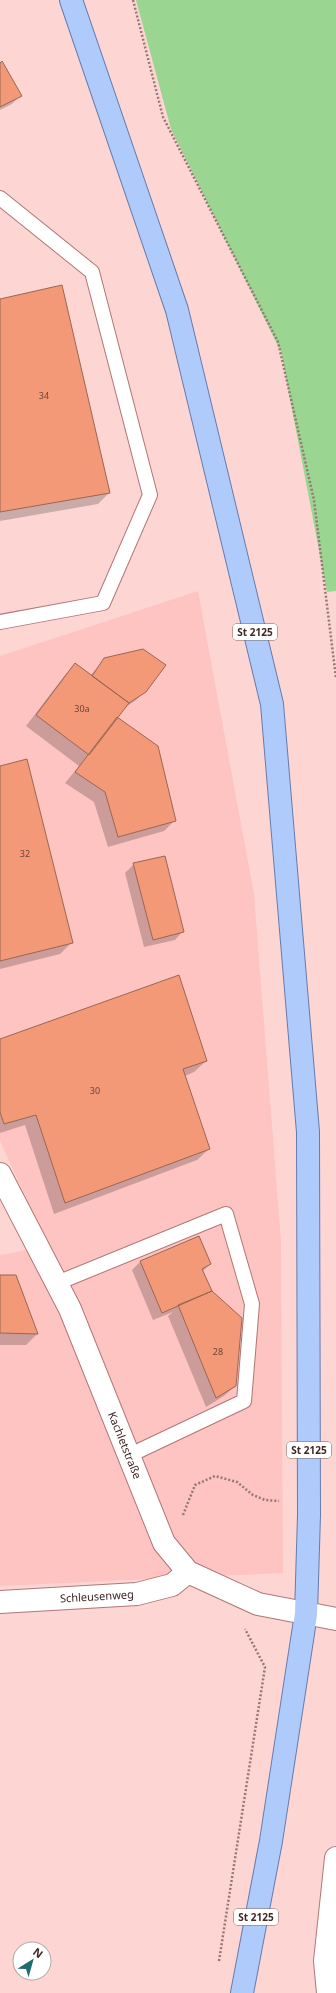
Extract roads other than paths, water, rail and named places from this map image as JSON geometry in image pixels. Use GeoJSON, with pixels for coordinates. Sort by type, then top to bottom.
{"type":"FeatureCollection","features":[{"type":"Feature","properties":{"kind":"main road","name":"St 2125"},"geometry":{"type":"LineString","coordinates":[[71,0],[177,310],[272,704],[308,1132],[309,1514],[306,1614],[271,1841],[242,1993]]}},
{"type":"Feature","properties":{"kind":"street","name":"Kachletstraße"},"geometry":{"type":"LineString","coordinates":[[0,1174],[70,1309],[130,1455],[164,1543],[188,1572],[258,1604],[336,1619]]}},
{"type":"Feature","properties":{"kind":"street","name":"Schleusenweg"},"geometry":{"type":"LineString","coordinates":[[0,1602],[137,1594],[172,1585],[188,1572]]}},
{"type":"Feature","properties":{"kind":"street"},"geometry":{"type":"LineString","coordinates":[[328,1993],[325,1960],[336,1858]]}},
{"type":"Feature","properties":{"kind":"lane"},"geometry":{"type":"LineString","coordinates":[[0,198],[92,272],[150,495],[104,603],[0,622]]}},
{"type":"Feature","properties":{"kind":"lane"},"geometry":{"type":"LineString","coordinates":[[57,1283],[226,1214],[252,1304],[244,1401],[130,1455]]}}]}
